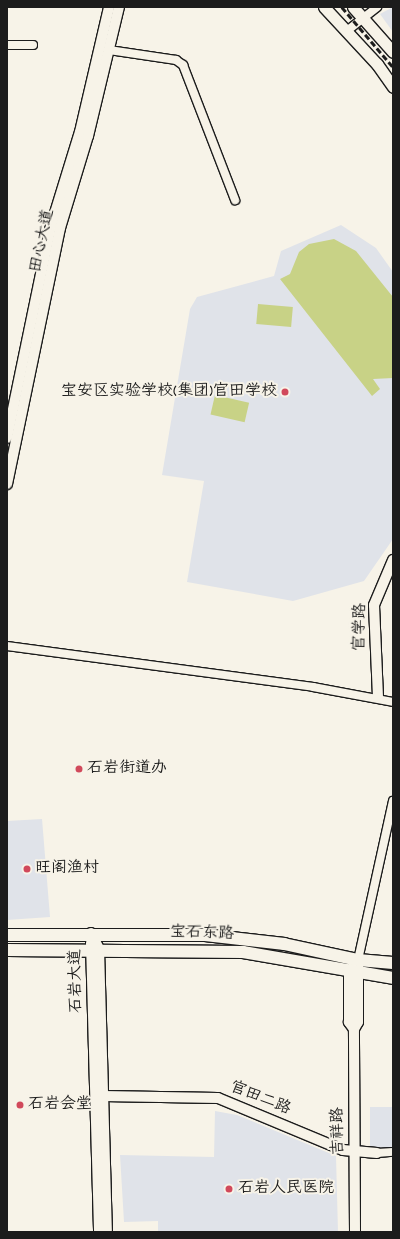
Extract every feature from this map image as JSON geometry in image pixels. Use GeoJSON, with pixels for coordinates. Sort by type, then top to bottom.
{"type":"FeatureCollection","features":[{"type":"Feature","properties":{"kind":"main road"},"geometry":{"type":"LineString","coordinates":[[324,7],[348,30],[393,87]]}},
{"type":"Feature","properties":{"kind":"main road"},"geometry":{"type":"LineString","coordinates":[[353,7],[393,52]]}},
{"type":"Feature","properties":{"kind":"main road","name":"宝石东路"},"geometry":{"type":"LineString","coordinates":[[7,935],[91,933],[232,937],[358,960],[393,963]]}},
{"type":"Feature","properties":{"kind":"main road","name":"宝石东路"},"geometry":{"type":"LineString","coordinates":[[7,950],[95,949],[243,952],[282,956],[354,974],[393,978]]}},
{"type":"Feature","properties":{"kind":"street","name":"田心大道"},"geometry":{"type":"LineString","coordinates":[[7,438],[51,226],[80,132],[109,7]]}},
{"type":"Feature","properties":{"kind":"street","name":"田心大道"},"geometry":{"type":"LineString","coordinates":[[7,484],[60,228],[88,136],[119,7]]}},
{"type":"Feature","properties":{"kind":"street"},"geometry":{"type":"LineString","coordinates":[[348,30],[377,7]]}},
{"type":"Feature","properties":{"kind":"street"},"geometry":{"type":"LineString","coordinates":[[7,45],[33,45]]}},
{"type":"Feature","properties":{"kind":"street"},"geometry":{"type":"LineString","coordinates":[[109,50],[176,60],[183,65],[235,200]]}},
{"type":"Feature","properties":{"kind":"street","name":"官学路"},"geometry":{"type":"LineString","coordinates":[[378,697],[374,605],[393,560]]}},
{"type":"Feature","properties":{"kind":"street"},"geometry":{"type":"LineString","coordinates":[[7,646],[378,697],[393,702]]}},
{"type":"Feature","properties":{"kind":"street"},"geometry":{"type":"LineString","coordinates":[[354,974],[393,801]]}},
{"type":"Feature","properties":{"kind":"street","name":"石岩大道"},"geometry":{"type":"LineString","coordinates":[[91,933],[95,949],[103,1096],[107,1232]]}},
{"type":"Feature","properties":{"kind":"street","name":"石岩大道"},"geometry":{"type":"LineString","coordinates":[[95,949],[99,1232]]}},
{"type":"Feature","properties":{"kind":"street","name":"吉祥路"},"geometry":{"type":"LineString","coordinates":[[354,974],[349,1022],[354,1029],[355,1232]]}},
{"type":"Feature","properties":{"kind":"street","name":"官田二路"},"geometry":{"type":"LineString","coordinates":[[103,1096],[218,1098],[354,1153],[377,1153]]}},
{"type":"Feature","properties":{"kind":"street"},"geometry":{"type":"LineString","coordinates":[[377,1153],[393,1152]]}},
{"type":"Feature","properties":{"kind":"shaded area"},"geometry":{"type":"Polygon","coordinates":[[[393,7],[393,32],[380,14],[393,7]]]}},
{"type":"Feature","properties":{"kind":"shaded area","name":"宝安区实验学校(集团)官田学校"},"geometry":{"type":"Polygon","coordinates":[[[341,225],[376,248],[393,272],[393,539],[364,581],[293,601],[187,582],[204,481],[162,475],[190,309],[197,297],[274,276],[281,251],[341,225]]]}},
{"type":"Feature","properties":{"kind":"shaded area","name":"旺阁渔村"},"geometry":{"type":"Polygon","coordinates":[[[42,819],[50,917],[7,920],[7,821],[42,819]]]}},
{"type":"Feature","properties":{"kind":"shaded area","name":"石岩人民医院"},"geometry":{"type":"Polygon","coordinates":[[[370,1107],[393,1107],[393,1157],[370,1157],[370,1107]]]}},
{"type":"Feature","properties":{"kind":"shaded area","name":"石岩人民医院"},"geometry":{"type":"Polygon","coordinates":[[[215,1111],[237,1115],[336,1156],[338,1232],[158,1232],[158,1221],[124,1222],[120,1155],[214,1157],[215,1111]]]}},
{"type":"Feature","properties":{"kind":"green space"},"geometry":{"type":"Polygon","coordinates":[[[334,239],[356,251],[393,297],[393,378],[373,379],[380,389],[372,396],[280,279],[290,274],[299,252],[309,244],[334,239]]]}},
{"type":"Feature","properties":{"kind":"green space"},"geometry":{"type":"Polygon","coordinates":[[[258,304],[293,307],[291,327],[256,324],[258,304]]]}},
{"type":"Feature","properties":{"kind":"green space"},"geometry":{"type":"Polygon","coordinates":[[[215,395],[249,403],[245,422],[211,414],[215,395]]]}},
{"type":"Feature","properties":{"kind":"railway"},"geometry":{"type":"LineString","coordinates":[[342,7],[393,67]]}},
{"type":"Feature","properties":{"kind":"place","name":"宝安区实验学校(集团)官田学校"},"geometry":{"type":"Point","coordinates":[285,392]}},
{"type":"Feature","properties":{"kind":"place","name":"石岩街道办"},"geometry":{"type":"Point","coordinates":[79,769]}},
{"type":"Feature","properties":{"kind":"place","name":"旺阁渔村"},"geometry":{"type":"Point","coordinates":[27,869]}},
{"type":"Feature","properties":{"kind":"place","name":"石岩会堂"},"geometry":{"type":"Point","coordinates":[20,1105]}},
{"type":"Feature","properties":{"kind":"place","name":"石岩人民医院"},"geometry":{"type":"Point","coordinates":[229,1189]}}]}
